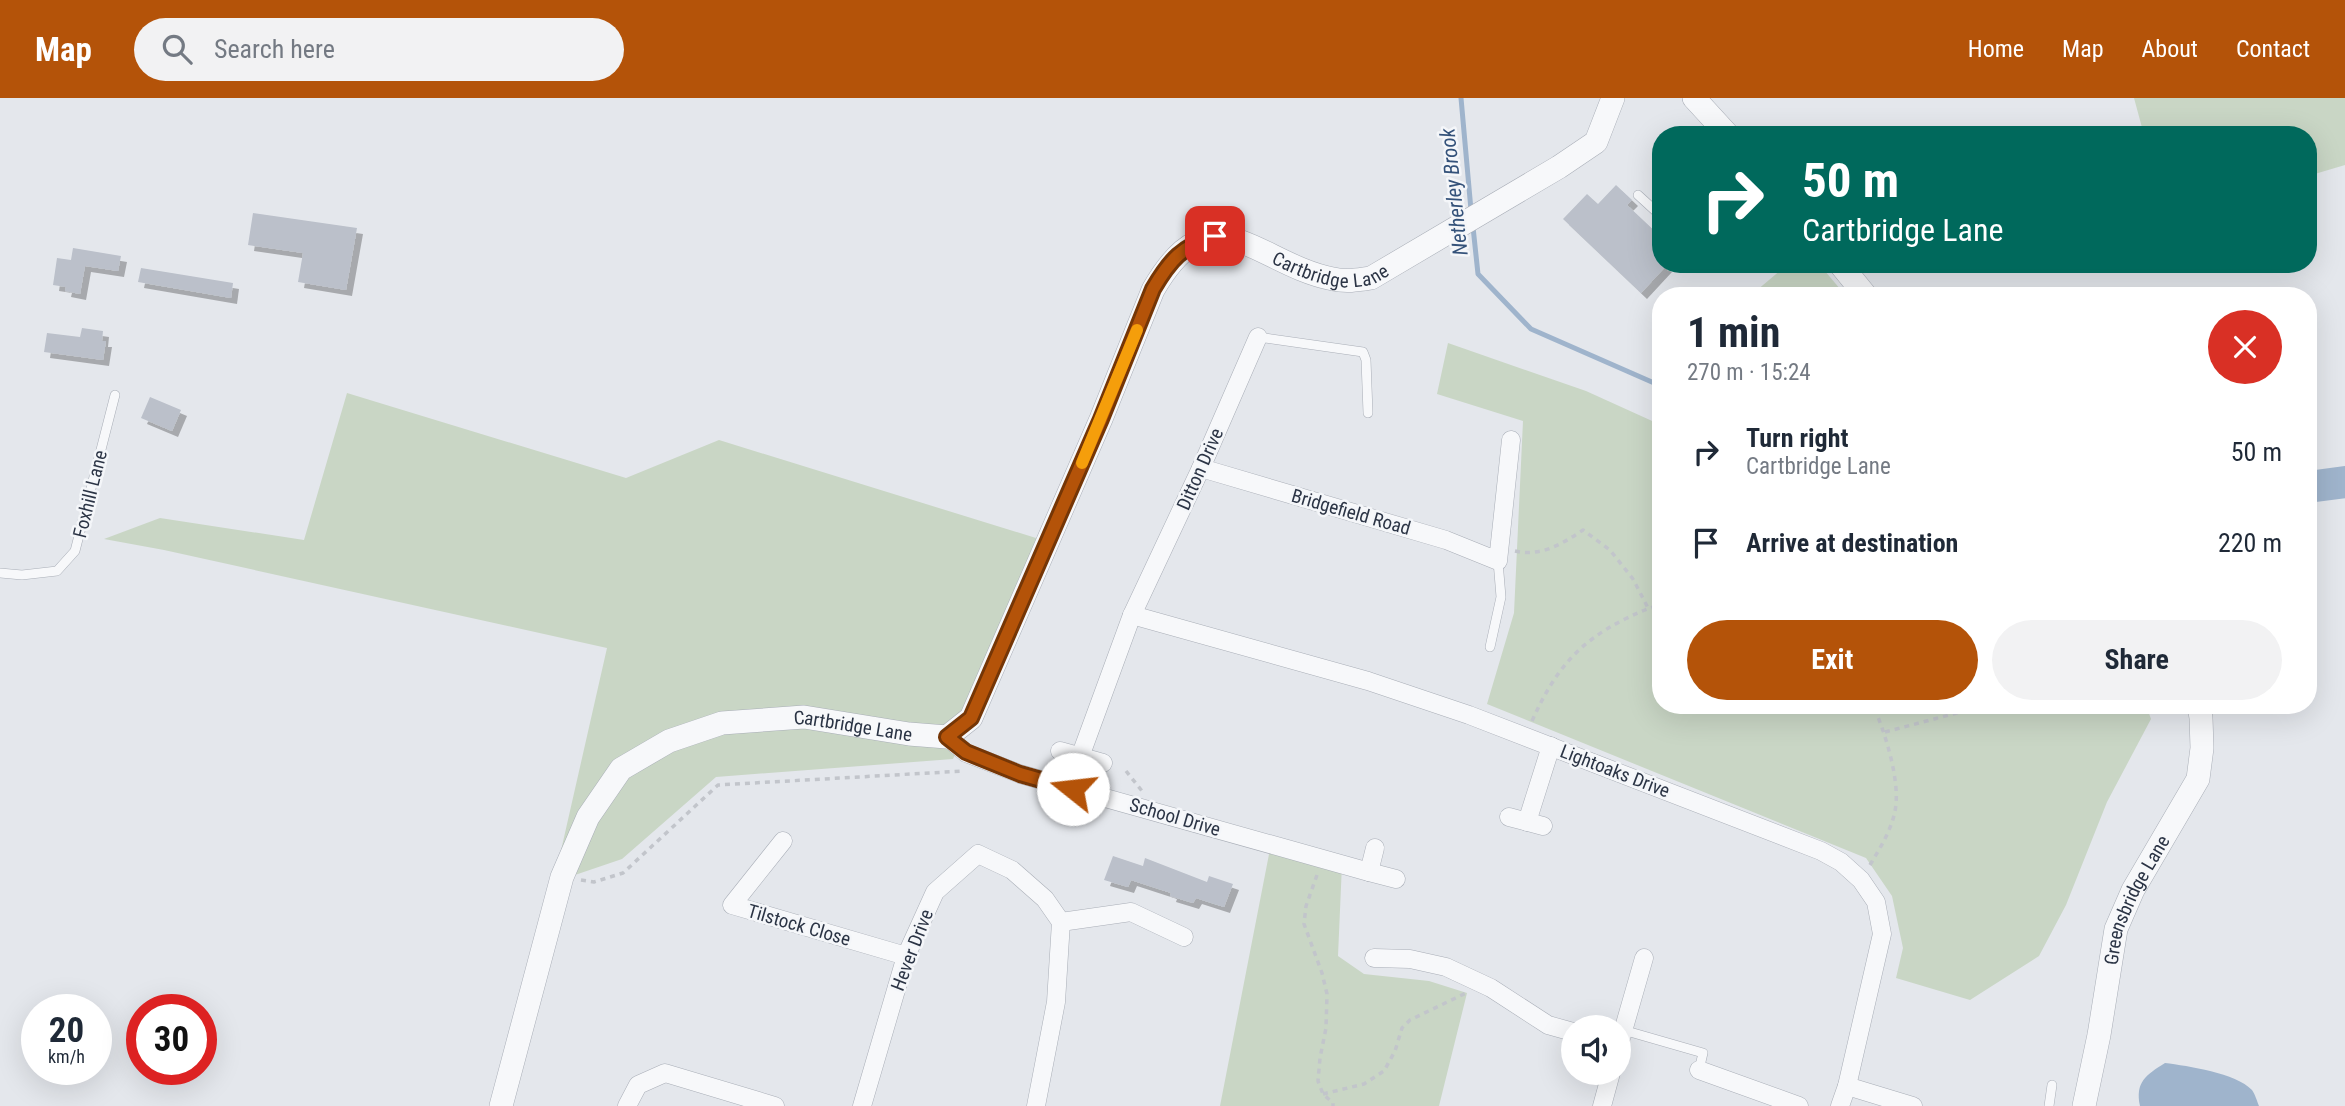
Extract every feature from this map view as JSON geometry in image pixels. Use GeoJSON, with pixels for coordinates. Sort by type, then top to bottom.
{"type":"FeatureCollection","features":[{"type":"Feature","properties":{"kind":"street","name":"Cartbridge Lane"},"geometry":{"type":"LineString","coordinates":[[501,1106],[562,877],[588,817],[621,769],[668,741],[722,723],[804,716],[909,734],[947,737],[971,718],[1101,419],[1153,289],[1174,258],[1194,242],[1215,236],[1245,243],[1311,273],[1352,281],[1371,278],[1559,167],[1596,142],[1613,98]]}},
{"type":"Feature","properties":{"kind":"street"},"geometry":{"type":"LineString","coordinates":[[1694,98],[1720,126]]}},
{"type":"Feature","properties":{"kind":"street"},"geometry":{"type":"LineString","coordinates":[[1847,273],[1859,287]]}},
{"type":"Feature","properties":{"kind":"street","name":"Ditton Drive"},"geometry":{"type":"LineString","coordinates":[[1080,757],[1132,615],[1201,468],[1258,337]]}},
{"type":"Feature","properties":{"kind":"street"},"geometry":{"type":"LineString","coordinates":[[1499,554],[1511,440]]}},
{"type":"Feature","properties":{"kind":"street","name":"Bridgefield Road"},"geometry":{"type":"LineString","coordinates":[[1201,468],[1499,554]]}},
{"type":"Feature","properties":{"kind":"street","name":"Lightoaks Drive"},"geometry":{"type":"LineString","coordinates":[[1132,615],[1368,681],[1526,736],[1821,851],[1840,862],[1861,880],[1876,902],[1882,934],[1840,1106]]}},
{"type":"Feature","properties":{"kind":"street","name":"Greensbridge Lane"},"geometry":{"type":"LineString","coordinates":[[2084,1106],[2099,1035],[2116,929],[2133,890],[2198,779],[2202,748],[2200,714]]}},
{"type":"Feature","properties":{"kind":"street","name":"School Drive"},"geometry":{"type":"LineString","coordinates":[[947,737],[966,752],[1033,778],[1396,880]]}},
{"type":"Feature","properties":{"kind":"street"},"geometry":{"type":"LineString","coordinates":[[1509,817],[1535,824],[1551,746]]}},
{"type":"Feature","properties":{"kind":"street"},"geometry":{"type":"LineString","coordinates":[[1060,751],[1104,763]]}},
{"type":"Feature","properties":{"kind":"street","name":"Tilstock Close"},"geometry":{"type":"LineString","coordinates":[[783,841],[732,905],[906,956]]}},
{"type":"Feature","properties":{"kind":"street"},"geometry":{"type":"LineString","coordinates":[[1369,872],[1375,848]]}},
{"type":"Feature","properties":{"kind":"street","name":"Hever Drive"},"geometry":{"type":"LineString","coordinates":[[866,1105],[906,956],[935,892],[978,854],[1012,870],[1045,899],[1061,922]]}},
{"type":"Feature","properties":{"kind":"street"},"geometry":{"type":"LineString","coordinates":[[1036,1106],[1056,1003],[1061,922],[1130,912],[1184,937]]}},
{"type":"Feature","properties":{"kind":"street"},"geometry":{"type":"LineString","coordinates":[[1374,958],[1410,959],[1446,967],[1483,985],[1548,1025],[1561,1029]]}},
{"type":"Feature","properties":{"kind":"street"},"geometry":{"type":"LineString","coordinates":[[1627,1015],[1644,958]]}},
{"type":"Feature","properties":{"kind":"street"},"geometry":{"type":"LineString","coordinates":[[1699,1070],[1800,1106]]}},
{"type":"Feature","properties":{"kind":"street"},"geometry":{"type":"LineString","coordinates":[[627,1106],[638,1085],[665,1073],[775,1106]]}},
{"type":"Feature","properties":{"kind":"street"},"geometry":{"type":"LineString","coordinates":[[1602,1106],[1608,1085]]}},
{"type":"Feature","properties":{"kind":"street"},"geometry":{"type":"LineString","coordinates":[[1847,1086],[1913,1106]]}},
{"type":"Feature","properties":{"kind":"lane"},"geometry":{"type":"LineString","coordinates":[[1638,195],[1652,208]]}},
{"type":"Feature","properties":{"kind":"lane","name":"Ditton Drive"},"geometry":{"type":"LineString","coordinates":[[1258,337],[1363,352],[1366,360],[1368,412]]}},
{"type":"Feature","properties":{"kind":"lane","name":"Foxhill Lane"},"geometry":{"type":"LineString","coordinates":[[0,573],[22,575],[57,571],[75,551],[116,395]]}},
{"type":"Feature","properties":{"kind":"lane"},"geometry":{"type":"LineString","coordinates":[[1490,647],[1501,597],[1499,554]]}},
{"type":"Feature","properties":{"kind":"lane"},"geometry":{"type":"LineString","coordinates":[[1631,1039],[1703,1053],[1699,1070]]}},
{"type":"Feature","properties":{"kind":"lane"},"geometry":{"type":"LineString","coordinates":[[2049,1106],[2052,1085]]}},
{"type":"Feature","properties":{"kind":"path"},"geometry":{"type":"LineString","coordinates":[[1499,554],[1526,554],[1558,547],[1583,530],[1610,550],[1633,579],[1648,608]]}},
{"type":"Feature","properties":{"kind":"path"},"geometry":{"type":"LineString","coordinates":[[1526,736],[1544,696],[1567,662],[1600,632],[1652,607]]}},
{"type":"Feature","properties":{"kind":"path"},"geometry":{"type":"LineString","coordinates":[[1861,880],[1883,842],[1895,809],[1894,771],[1885,732],[1877,714]]}},
{"type":"Feature","properties":{"kind":"path"},"geometry":{"type":"LineString","coordinates":[[1885,732],[1953,714]]}},
{"type":"Feature","properties":{"kind":"path"},"geometry":{"type":"LineString","coordinates":[[594,882],[623,873],[718,785],[977,771],[993,763]]}},
{"type":"Feature","properties":{"kind":"path"},"geometry":{"type":"LineString","coordinates":[[1322,859],[1306,906],[1304,924],[1327,994],[1326,1028],[1318,1081],[1323,1094],[1333,1106]]}},
{"type":"Feature","properties":{"kind":"path"},"geometry":{"type":"LineString","coordinates":[[1323,1094],[1364,1084],[1384,1070],[1395,1051],[1402,1028],[1410,1020],[1483,985]]}},
{"type":"Feature","properties":{"kind":"green space"},"geometry":{"type":"Polygon","coordinates":[[[2134,98],[2345,98],[2345,165],[2317,173],[2317,126],[2142,126],[2134,98]]]}},
{"type":"Feature","properties":{"kind":"green space"},"geometry":{"type":"Polygon","coordinates":[[[1777,273],[1827,273],[1838,287],[1761,287],[1777,273]]]}},
{"type":"Feature","properties":{"kind":"green space"},"geometry":{"type":"Polygon","coordinates":[[[1448,343],[1586,391],[1652,421],[1652,714],[2149,714],[2151,719],[2107,802],[2066,905],[2039,956],[1970,1000],[1896,978],[1903,948],[1892,896],[1866,858],[1487,704],[1514,613],[1523,421],[1437,394],[1448,343]]]}},
{"type":"Feature","properties":{"kind":"green space"},"geometry":{"type":"Polygon","coordinates":[[[347,393],[626,478],[719,440],[1052,543],[953,759],[716,777],[622,859],[572,876],[560,855],[607,648],[104,539],[160,518],[304,540],[347,393]]]}},
{"type":"Feature","properties":{"kind":"green space"},"geometry":{"type":"Polygon","coordinates":[[[1271,844],[1342,864],[1338,956],[1364,974],[1429,981],[1467,993],[1439,1106],[1220,1106],[1271,844]]]}},
{"type":"Feature","properties":{"kind":"water"},"geometry":{"type":"Polygon","coordinates":[[[2165,1063],[2211,1071],[2235,1079],[2252,1090],[2259,1106],[2140,1106],[2141,1085],[2152,1071],[2165,1063]]]}},
{"type":"Feature","properties":{"kind":"building"},"geometry":{"type":"Polygon","coordinates":[[[1616,185],[1632,200],[1627,205],[1652,229],[1652,273],[1660,273],[1641,293],[1563,219],[1587,194],[1598,204],[1616,185]]]}},
{"type":"Feature","properties":{"kind":"building"},"geometry":{"type":"Polygon","coordinates":[[[253,213],[357,228],[346,290],[298,282],[303,253],[248,245],[253,213]]]}},
{"type":"Feature","properties":{"kind":"building"},"geometry":{"type":"Polygon","coordinates":[[[73,248],[121,256],[118,271],[85,266],[80,294],[65,291],[66,287],[53,285],[57,258],[71,260],[73,248]]]}},
{"type":"Feature","properties":{"kind":"building"},"geometry":{"type":"Polygon","coordinates":[[[141,268],[233,283],[231,298],[138,282],[141,268]]]}},
{"type":"Feature","properties":{"kind":"building"},"geometry":{"type":"Polygon","coordinates":[[[82,328],[103,331],[102,341],[106,341],[103,360],[44,352],[47,333],[80,337],[82,328]]]}},
{"type":"Feature","properties":{"kind":"building"},"geometry":{"type":"Polygon","coordinates":[[[150,397],[181,410],[172,431],[141,418],[150,397]]]}},
{"type":"Feature","properties":{"kind":"building"},"geometry":{"type":"Polygon","coordinates":[[[1113,856],[1143,866],[1145,858],[1207,882],[1209,876],[1233,884],[1224,907],[1196,898],[1193,903],[1131,880],[1128,887],[1104,880],[1113,856]]]}},
{"type":"Feature","properties":{"kind":"waterway","name":"Netherley Brook"},"geometry":{"type":"LineString","coordinates":[[1461,98],[1471,210]]}},
{"type":"Feature","properties":{"kind":"waterway","name":"Netherley Brook"},"geometry":{"type":"LineString","coordinates":[[1473,227],[1478,274],[1531,329],[1652,382]]}},
{"type":"Feature","properties":{"kind":"waterway"},"geometry":{"type":"LineString","coordinates":[[2317,486],[2345,482]]}},
{"type":"Feature","properties":{"kind":"slow traffic"},"geometry":{"type":"LineString","coordinates":[[1082,463],[1137,330]]}},
{"type":"Feature","properties":{"kind":"route"},"geometry":{"type":"LineString","coordinates":[[1073,789],[1020,774],[966,752],[947,737],[971,718],[1101,419],[1153,289],[1164,270],[1184,249],[1194,242],[1215,236]]}}]}
